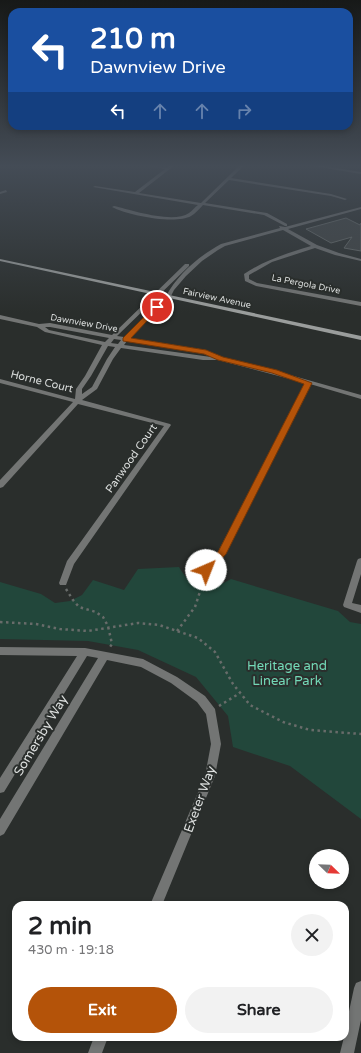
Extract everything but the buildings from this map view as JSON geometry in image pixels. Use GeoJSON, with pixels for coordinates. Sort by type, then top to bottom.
{"type":"FeatureCollection","features":[{"type":"Feature","properties":{"kind":"street"},"geometry":{"type":"LineString","coordinates":[[148,214],[171,219],[182,218],[191,214]]}},
{"type":"Feature","properties":{"kind":"street"},"geometry":{"type":"LineString","coordinates":[[256,214],[283,227],[315,246],[337,254],[361,260]]}},
{"type":"Feature","properties":{"kind":"street"},"geometry":{"type":"LineString","coordinates":[[209,247],[222,242],[333,214]]}},
{"type":"Feature","properties":{"kind":"street"},"geometry":{"type":"LineString","coordinates":[[0,485],[78,400],[95,388],[110,359],[119,346],[168,297],[171,289],[204,256],[215,248],[283,227]]}},
{"type":"Feature","properties":{"kind":"street","name":"La Pergola Drive"},"geometry":{"type":"LineString","coordinates":[[315,246],[272,259],[256,267],[246,275],[247,280],[256,284],[361,304]]}},
{"type":"Feature","properties":{"kind":"street"},"geometry":{"type":"LineString","coordinates":[[78,400],[79,389],[106,344],[199,254]]}},
{"type":"Feature","properties":{"kind":"street","name":"Fairview Avenue"},"geometry":{"type":"LineString","coordinates":[[0,260],[361,338]]}},
{"type":"Feature","properties":{"kind":"street","name":"Dawnview Drive"},"geometry":{"type":"LineString","coordinates":[[0,317],[39,326],[50,325],[112,337],[206,352],[220,359]]}},
{"type":"Feature","properties":{"kind":"street","name":"Dawnview Drive"},"geometry":{"type":"LineString","coordinates":[[39,326],[47,331],[106,344],[203,358],[220,359],[274,372],[361,397]]}},
{"type":"Feature","properties":{"kind":"street","name":"Horne Court"},"geometry":{"type":"LineString","coordinates":[[0,381],[78,400]]}},
{"type":"Feature","properties":{"kind":"street"},"geometry":{"type":"LineString","coordinates":[[206,570],[221,554],[308,383]]}},
{"type":"Feature","properties":{"kind":"street","name":"Panwood Court"},"geometry":{"type":"LineString","coordinates":[[63,583],[70,563],[168,424],[78,400]]}},
{"type":"Feature","properties":{"kind":"street"},"geometry":{"type":"LineString","coordinates":[[361,560],[346,605],[361,610]]}},
{"type":"Feature","properties":{"kind":"street"},"geometry":{"type":"LineString","coordinates":[[0,651],[85,652],[143,663],[174,680],[201,699],[211,712]]}},
{"type":"Feature","properties":{"kind":"street","name":"Somersby Way"},"geometry":{"type":"LineString","coordinates":[[0,788],[85,652]]}},
{"type":"Feature","properties":{"kind":"street","name":"Somersby Way"},"geometry":{"type":"LineString","coordinates":[[0,830],[105,655]]}},
{"type":"Feature","properties":{"kind":"street","name":"Exeter Way"},"geometry":{"type":"LineString","coordinates":[[158,901],[210,776],[216,744],[211,712]]}},
{"type":"Feature","properties":{"kind":"street"},"geometry":{"type":"LineString","coordinates":[[348,1053],[361,988]]}},
{"type":"Feature","properties":{"kind":"street"},"geometry":{"type":"LineString","coordinates":[[95,1053],[100,1041]]}},
{"type":"Feature","properties":{"kind":"path"},"geometry":{"type":"LineString","coordinates":[[177,631],[195,607],[203,585],[206,570]]}},
{"type":"Feature","properties":{"kind":"path"},"geometry":{"type":"LineString","coordinates":[[63,583],[72,599],[80,608],[97,613],[103,617],[109,628],[112,644],[105,655]]}},
{"type":"Feature","properties":{"kind":"path"},"geometry":{"type":"LineString","coordinates":[[0,622],[36,624],[88,631],[138,623],[159,625],[198,638],[215,652],[233,684],[250,705],[283,722],[310,730],[361,734]]}},
{"type":"Feature","properties":{"kind":"path"},"geometry":{"type":"LineString","coordinates":[[211,712],[240,693]]}},
{"type":"Feature","properties":{"kind":"green space","name":"Heritage and Linear Park"},"geometry":{"type":"Polygon","coordinates":[[[179,567],[190,581],[201,587],[208,588],[231,579],[338,611],[350,622],[361,624],[361,819],[290,766],[233,747],[228,716],[196,677],[138,650],[88,641],[0,639],[0,582],[41,594],[55,603],[70,601],[82,595],[93,580],[124,590],[138,569],[179,567]]]}},
{"type":"Feature","properties":{"kind":"route"},"geometry":{"type":"LineString","coordinates":[[157,307],[126,339],[206,352],[220,359],[274,372],[308,383],[221,554],[206,570]]}}]}
